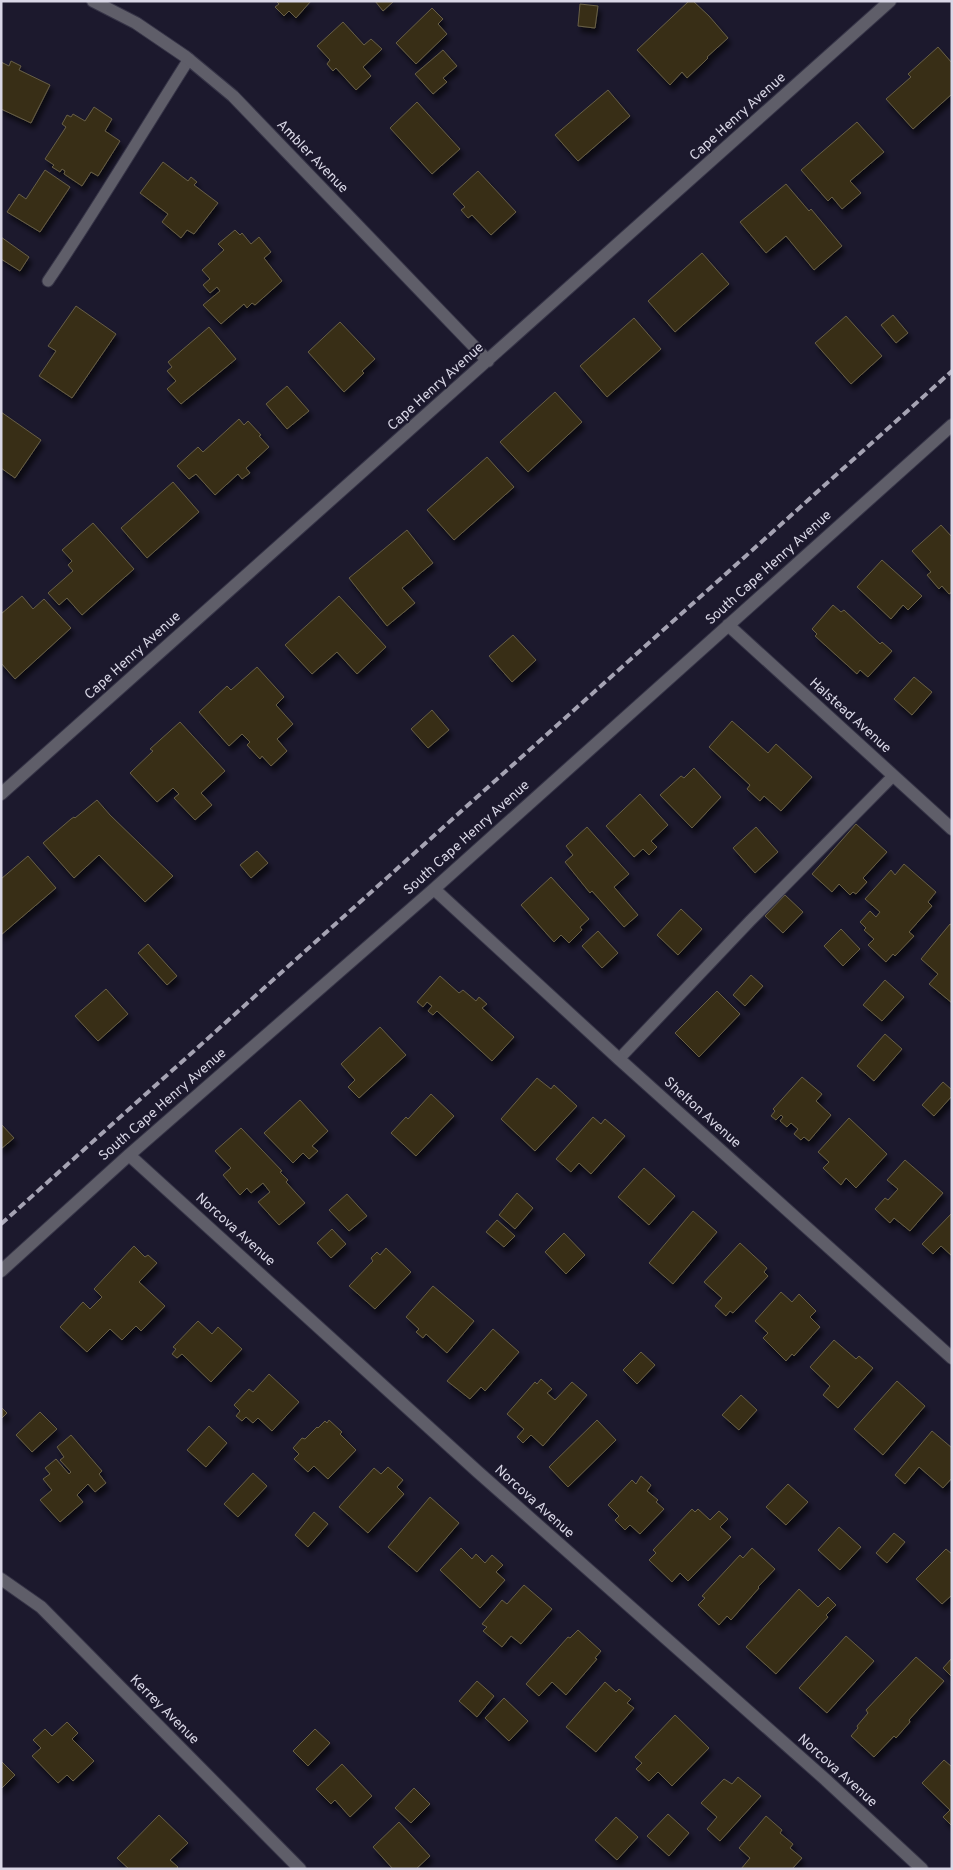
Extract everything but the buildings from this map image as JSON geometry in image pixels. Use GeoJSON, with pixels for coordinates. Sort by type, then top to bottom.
{"type":"FeatureCollection","features":[{"type":"Feature","properties":{"kind":"street","name":"Ambler Avenue"},"geometry":{"type":"LineString","coordinates":[[93,1],[136,23],[189,59],[233,96],[488,361]]}},
{"type":"Feature","properties":{"kind":"street","name":"Cape Henry Avenue"},"geometry":{"type":"LineString","coordinates":[[1,794],[890,1]]}},
{"type":"Feature","properties":{"kind":"street","name":"South Cape Henry Avenue"},"geometry":{"type":"LineString","coordinates":[[1,1271],[129,1155],[434,888],[952,425]]}},
{"type":"Feature","properties":{"kind":"street","name":"Halstead Avenue"},"geometry":{"type":"LineString","coordinates":[[728,625],[952,829]]}},
{"type":"Feature","properties":{"kind":"street","name":"Shelton Avenue"},"geometry":{"type":"LineString","coordinates":[[434,888],[619,1059],[952,1358]]}},
{"type":"Feature","properties":{"kind":"street","name":"Norcova Avenue"},"geometry":{"type":"LineString","coordinates":[[129,1155],[471,1466],[818,1774],[922,1869]]}},
{"type":"Feature","properties":{"kind":"street","name":"Kerrey Avenue"},"geometry":{"type":"LineString","coordinates":[[1,1579],[41,1607],[300,1869]]}},
{"type":"Feature","properties":{"kind":"lane"},"geometry":{"type":"LineString","coordinates":[[48,281],[90,220],[189,59]]}},
{"type":"Feature","properties":{"kind":"lane"},"geometry":{"type":"LineString","coordinates":[[619,1059],[750,921],[893,776]]}},
{"type":"Feature","properties":{"kind":"railway"},"geometry":{"type":"LineString","coordinates":[[1,1224],[952,371]]}}]}
